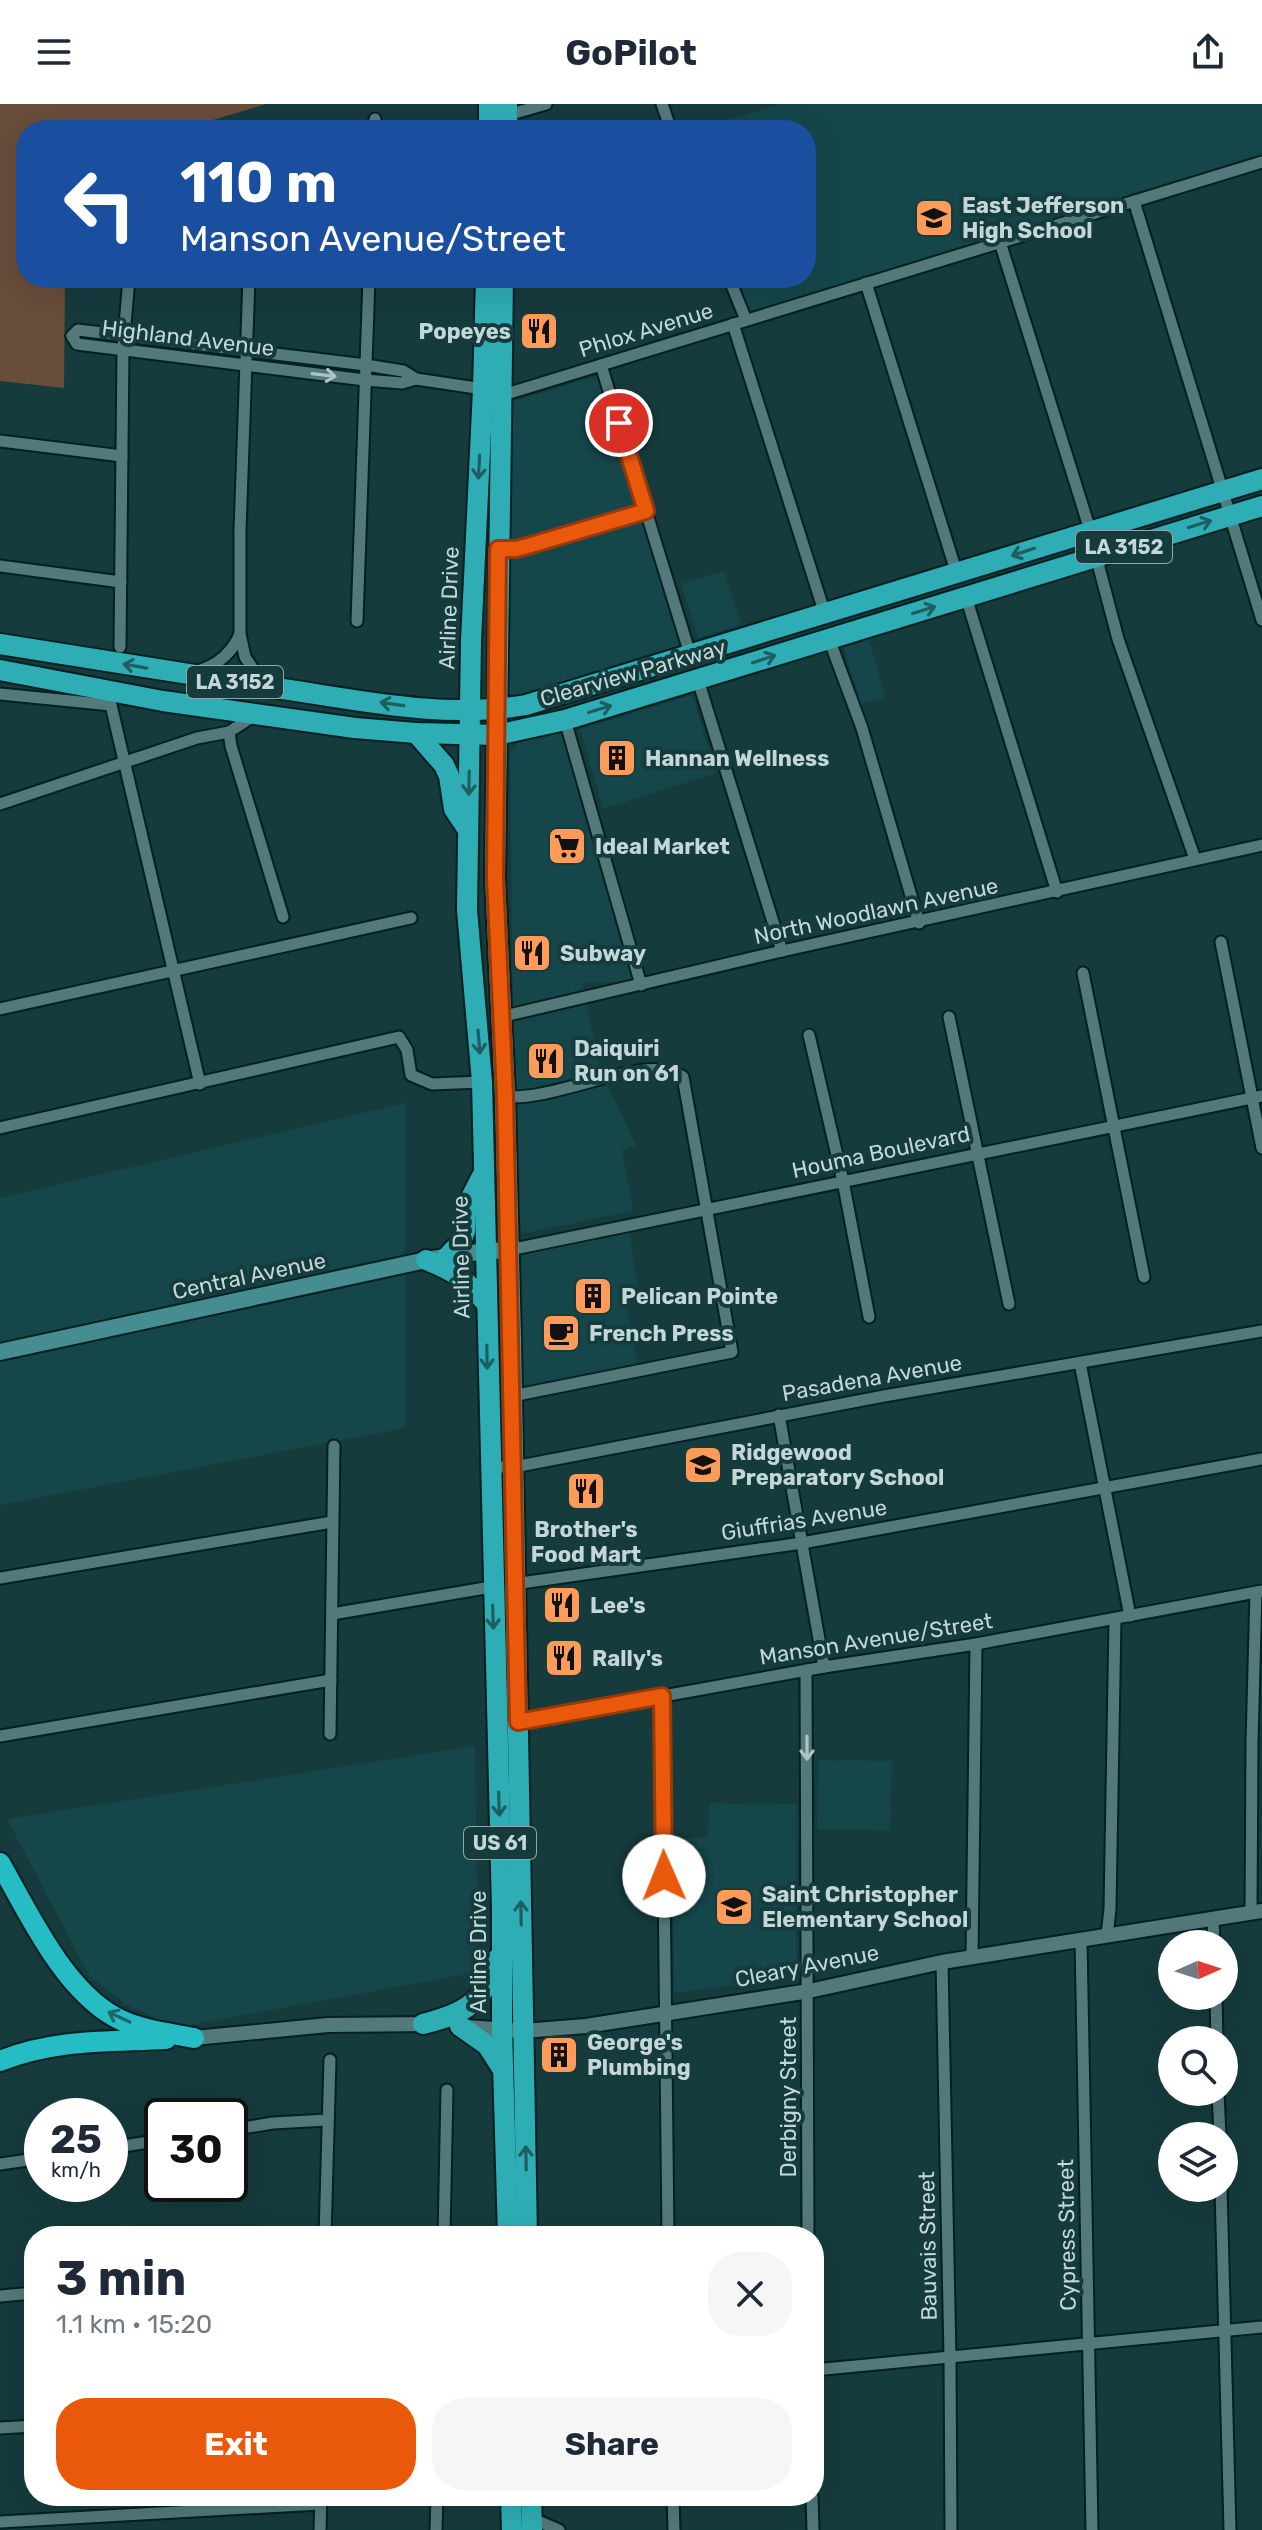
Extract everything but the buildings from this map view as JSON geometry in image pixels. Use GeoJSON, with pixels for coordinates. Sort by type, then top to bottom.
{"type":"FeatureCollection","features":[{"type":"Feature","properties":{"kind":"highway","name":"Airline Drive"},"geometry":{"type":"LineString","coordinates":[[487,288],[498,549],[495,878],[505,1096],[518,1722],[512,2031],[503,2073],[508,2226]]}},
{"type":"Feature","properties":{"kind":"highway","name":"Airline Drive"},"geometry":{"type":"LineString","coordinates":[[502,288],[471,641],[467,910],[482,1082],[502,1943],[512,2031],[526,2226]]}},
{"type":"Feature","properties":{"kind":"highway","name":"Clearview Parkway"},"geometry":{"type":"LineString","coordinates":[[470,710],[498,710],[526,705],[1262,479]]}},
{"type":"Feature","properties":{"kind":"highway","name":"Clearview Parkway"},"geometry":{"type":"LineString","coordinates":[[0,670],[163,701],[256,714],[416,733],[497,735],[565,720],[1262,506]]}},
{"type":"Feature","properties":{"kind":"highway"},"geometry":{"type":"LineString","coordinates":[[829,639],[828,627],[834,621],[919,594],[937,580]]}},
{"type":"Feature","properties":{"kind":"highway","name":"LA 3152"},"geometry":{"type":"LineString","coordinates":[[0,644],[276,688],[421,708],[470,710]]}},
{"type":"Feature","properties":{"kind":"highway"},"geometry":{"type":"LineString","coordinates":[[416,733],[444,765],[449,776],[454,809],[468,830]]}},
{"type":"Feature","properties":{"kind":"highway"},"geometry":{"type":"LineString","coordinates":[[475,999],[485,1001],[500,1025]]}},
{"type":"Feature","properties":{"kind":"highway"},"geometry":{"type":"LineString","coordinates":[[483,1173],[466,1207],[465,1231],[461,1242],[436,1259],[468,1282],[486,1303]]}},
{"type":"Feature","properties":{"kind":"highway"},"geometry":{"type":"LineString","coordinates":[[0,1863],[59,1961],[93,2003],[118,2019],[194,2038]]}},
{"type":"Feature","properties":{"kind":"highway"},"geometry":{"type":"LineString","coordinates":[[423,2024],[452,2016],[480,1996],[494,1969],[502,1943]]}},
{"type":"Feature","properties":{"kind":"highway"},"geometry":{"type":"LineString","coordinates":[[460,2026],[487,2045],[495,2054],[503,2073]]}},
{"type":"Feature","properties":{"kind":"highway"},"geometry":{"type":"LineString","coordinates":[[0,2061],[30,2049],[64,2044],[194,2038]]}},
{"type":"Feature","properties":{"kind":"main road","name":"Central Avenue"},"geometry":{"type":"LineString","coordinates":[[0,1352],[436,1259],[509,1250]]}},
{"type":"Feature","properties":{"kind":"street"},"geometry":{"type":"LineString","coordinates":[[498,117],[546,104]]}},
{"type":"Feature","properties":{"kind":"street","name":"Phlox Avenue"},"geometry":{"type":"LineString","coordinates":[[492,392],[601,365],[1262,162]]}},
{"type":"Feature","properties":{"kind":"street"},"geometry":{"type":"LineString","coordinates":[[1134,201],[1262,620]]}},
{"type":"Feature","properties":{"kind":"street"},"geometry":{"type":"LineString","coordinates":[[1000,242],[1090,530]]}},
{"type":"Feature","properties":{"kind":"street"},"geometry":{"type":"LineString","coordinates":[[866,283],[957,574]]}},
{"type":"Feature","properties":{"kind":"street"},"geometry":{"type":"LineString","coordinates":[[120,647],[123,349],[128,288]]}},
{"type":"Feature","properties":{"kind":"street"},"geometry":{"type":"LineString","coordinates":[[249,288],[240,530],[240,634],[245,657],[253,669],[276,688]]}},
{"type":"Feature","properties":{"kind":"street"},"geometry":{"type":"LineString","coordinates":[[357,621],[369,288]]}},
{"type":"Feature","properties":{"kind":"street"},"geometry":{"type":"LineString","coordinates":[[733,288],[746,320]]}},
{"type":"Feature","properties":{"kind":"street"},"geometry":{"type":"LineString","coordinates":[[733,324],[824,611]]}},
{"type":"Feature","properties":{"kind":"street","name":"Highland Avenue"},"geometry":{"type":"LineString","coordinates":[[416,379],[402,383],[365,380],[77,344],[72,336],[78,330],[366,365],[403,371],[416,379],[492,392]]}},
{"type":"Feature","properties":{"kind":"street"},"geometry":{"type":"LineString","coordinates":[[601,365],[690,654]]}},
{"type":"Feature","properties":{"kind":"street"},"geometry":{"type":"LineString","coordinates":[[0,441],[122,456]]}},
{"type":"Feature","properties":{"kind":"street"},"geometry":{"type":"LineString","coordinates":[[498,549],[524,547],[646,511]]}},
{"type":"Feature","properties":{"kind":"street"},"geometry":{"type":"LineString","coordinates":[[1096,556],[1118,639],[1195,859]]}},
{"type":"Feature","properties":{"kind":"street"},"geometry":{"type":"LineString","coordinates":[[0,566],[121,582]]}},
{"type":"Feature","properties":{"kind":"street"},"geometry":{"type":"LineString","coordinates":[[966,597],[1057,892]]}},
{"type":"Feature","properties":{"kind":"street"},"geometry":{"type":"LineString","coordinates":[[185,675],[220,662],[235,646],[240,634]]}},
{"type":"Feature","properties":{"kind":"street"},"geometry":{"type":"LineString","coordinates":[[829,639],[862,728],[919,923]]}},
{"type":"Feature","properties":{"kind":"street"},"geometry":{"type":"LineString","coordinates":[[698,680],[782,951]]}},
{"type":"Feature","properties":{"kind":"street"},"geometry":{"type":"LineString","coordinates":[[0,694],[111,705],[200,1084]]}},
{"type":"Feature","properties":{"kind":"street"},"geometry":{"type":"LineString","coordinates":[[0,804],[197,738],[229,732],[256,714]]}},
{"type":"Feature","properties":{"kind":"street"},"geometry":{"type":"LineString","coordinates":[[565,720],[641,985]]}},
{"type":"Feature","properties":{"kind":"street"},"geometry":{"type":"LineString","coordinates":[[229,732],[283,917]]}},
{"type":"Feature","properties":{"kind":"street","name":"North Woodlawn Avenue"},"geometry":{"type":"LineString","coordinates":[[500,1025],[641,985],[782,951],[1262,845]]}},
{"type":"Feature","properties":{"kind":"street"},"geometry":{"type":"LineString","coordinates":[[0,1009],[411,918]]}},
{"type":"Feature","properties":{"kind":"street"},"geometry":{"type":"LineString","coordinates":[[1221,942],[1257,1096],[1262,1148]]}},
{"type":"Feature","properties":{"kind":"street"},"geometry":{"type":"LineString","coordinates":[[1083,973],[1144,1277]]}},
{"type":"Feature","properties":{"kind":"street"},"geometry":{"type":"LineString","coordinates":[[949,1017],[1009,1304]]}},
{"type":"Feature","properties":{"kind":"street"},"geometry":{"type":"LineString","coordinates":[[809,1035],[843,1181],[869,1317]]}},
{"type":"Feature","properties":{"kind":"street"},"geometry":{"type":"LineString","coordinates":[[0,1128],[399,1037],[407,1050],[411,1075],[432,1084],[482,1082]]}},
{"type":"Feature","properties":{"kind":"street"},"geometry":{"type":"LineString","coordinates":[[505,1096],[532,1096],[652,1069],[670,1070],[683,1077],[688,1091],[731,1354],[512,1396]]}},
{"type":"Feature","properties":{"kind":"street","name":"Houma Boulevard"},"geometry":{"type":"LineString","coordinates":[[509,1250],[1257,1096]]}},
{"type":"Feature","properties":{"kind":"street","name":"Pasadena Avenue"},"geometry":{"type":"LineString","coordinates":[[490,1467],[514,1467],[779,1415],[1262,1331]]}},
{"type":"Feature","properties":{"kind":"street"},"geometry":{"type":"LineString","coordinates":[[1080,1363],[1130,1616]]}},
{"type":"Feature","properties":{"kind":"street"},"geometry":{"type":"LineString","coordinates":[[779,1415],[824,1667]]}},
{"type":"Feature","properties":{"kind":"street"},"geometry":{"type":"LineString","coordinates":[[330,1734],[334,1446]]}},
{"type":"Feature","properties":{"kind":"street","name":"Giuffrias Avenue"},"geometry":{"type":"LineString","coordinates":[[332,1614],[493,1587],[802,1543],[1262,1459]]}},
{"type":"Feature","properties":{"kind":"street"},"geometry":{"type":"LineString","coordinates":[[0,1578],[332,1522]]}},
{"type":"Feature","properties":{"kind":"street"},"geometry":{"type":"LineString","coordinates":[[1257,1912],[1252,1742],[1259,1592]]}},
{"type":"Feature","properties":{"kind":"street","name":"Manson Avenue/Street"},"geometry":{"type":"LineString","coordinates":[[497,1726],[1259,1592]]}},
{"type":"Feature","properties":{"kind":"street"},"geometry":{"type":"LineString","coordinates":[[1107,1935],[1115,1619]]}},
{"type":"Feature","properties":{"kind":"street"},"geometry":{"type":"LineString","coordinates":[[972,1957],[976,1644]]}},
{"type":"Feature","properties":{"kind":"street","name":"Derbigny Street"},"geometry":{"type":"LineString","coordinates":[[806,1670],[808,2226]]}},
{"type":"Feature","properties":{"kind":"street"},"geometry":{"type":"LineString","coordinates":[[0,1736],[331,1680]]}},
{"type":"Feature","properties":{"kind":"street"},"geometry":{"type":"LineString","coordinates":[[662,1696],[668,2226]]}},
{"type":"Feature","properties":{"kind":"street","name":"Cleary Avenue"},"geometry":{"type":"LineString","coordinates":[[194,2038],[328,2025],[423,2024],[512,2031],[586,2026],[809,1991],[942,1962],[1257,1912]]}},
{"type":"Feature","properties":{"kind":"street"},"geometry":{"type":"LineString","coordinates":[[1213,1918],[1213,1930]]}},
{"type":"Feature","properties":{"kind":"street","name":"Cypress Street"},"geometry":{"type":"LineString","coordinates":[[1081,1940],[1092,2530]]}},
{"type":"Feature","properties":{"kind":"street","name":"Bauvais Street"},"geometry":{"type":"LineString","coordinates":[[942,1962],[951,2530]]}},
{"type":"Feature","properties":{"kind":"street"},"geometry":{"type":"LineString","coordinates":[[325,2226],[330,2060]]}},
{"type":"Feature","properties":{"kind":"street"},"geometry":{"type":"LineString","coordinates":[[444,2226],[447,2090]]}},
{"type":"Feature","properties":{"kind":"street"},"geometry":{"type":"LineString","coordinates":[[248,2127],[327,2120]]}},
{"type":"Feature","properties":{"kind":"street"},"geometry":{"type":"LineString","coordinates":[[0,2164],[24,2161]]}},
{"type":"Feature","properties":{"kind":"street"},"geometry":{"type":"LineString","coordinates":[[1221,2202],[1230,2530]]}},
{"type":"Feature","properties":{"kind":"street"},"geometry":{"type":"LineString","coordinates":[[0,2296],[24,2294]]}},
{"type":"Feature","properties":{"kind":"street"},"geometry":{"type":"LineString","coordinates":[[824,2369],[1262,2327]]}},
{"type":"Feature","properties":{"kind":"street"},"geometry":{"type":"LineString","coordinates":[[0,2428],[24,2427]]}},
{"type":"Feature","properties":{"kind":"street"},"geometry":{"type":"LineString","coordinates":[[0,2522],[233,2506]]}},
{"type":"Feature","properties":{"kind":"street"},"geometry":{"type":"LineString","coordinates":[[320,2506],[320,2530]]}},
{"type":"Feature","properties":{"kind":"street"},"geometry":{"type":"LineString","coordinates":[[436,2530],[437,2506]]}},
{"type":"Feature","properties":{"kind":"street"},"geometry":{"type":"LineString","coordinates":[[673,2506],[674,2530]]}},
{"type":"Feature","properties":{"kind":"street"},"geometry":{"type":"LineString","coordinates":[[812,2506],[813,2530]]}},
{"type":"Feature","properties":{"kind":"street"},"geometry":{"type":"LineString","coordinates":[[511,2513],[532,2524],[559,2530]]}},
{"type":"Feature","properties":{"kind":"shaded area"},"geometry":{"type":"Polygon","coordinates":[[[0,104],[266,104],[213,120],[16,120],[16,288],[65,288],[64,388],[0,381],[0,104]]]}},
{"type":"Feature","properties":{"kind":"shaded area","name":"East Jefferson High School"},"geometry":{"type":"Polygon","coordinates":[[[780,104],[1262,104],[1262,157],[739,315],[731,288],[816,288],[816,120],[727,120],[780,104]]]}},
{"type":"Feature","properties":{"kind":"shaded area"},"geometry":{"type":"Polygon","coordinates":[[[597,376],[638,508],[519,544],[511,542],[508,532],[512,404],[597,376]]]}},
{"type":"Feature","properties":{"kind":"shaded area"},"geometry":{"type":"Polygon","coordinates":[[[641,518],[681,646],[517,698],[508,692],[507,562],[521,554],[641,518]]]}},
{"type":"Feature","properties":{"kind":"shaded area"},"geometry":{"type":"Polygon","coordinates":[[[724,571],[741,625],[698,638],[681,584],[724,571]]]}},
{"type":"Feature","properties":{"kind":"shaded area"},"geometry":{"type":"Polygon","coordinates":[[[869,640],[885,697],[861,704],[844,648],[869,640]]]}},
{"type":"Feature","properties":{"kind":"shaded area"},"geometry":{"type":"Polygon","coordinates":[[[692,695],[716,773],[603,809],[580,729],[692,695]]]}},
{"type":"Feature","properties":{"kind":"shaded area"},"geometry":{"type":"Polygon","coordinates":[[[562,731],[635,975],[631,981],[582,983],[600,1069],[636,1145],[622,1150],[633,1211],[526,1233],[520,1231],[513,1022],[510,755],[518,743],[562,731]]]}},
{"type":"Feature","properties":{"kind":"shaded area"},"geometry":{"type":"Polygon","coordinates":[[[405,1103],[405,1428],[0,1505],[0,1198],[405,1103]]]}},
{"type":"Feature","properties":{"kind":"shaded area"},"geometry":{"type":"Polygon","coordinates":[[[629,1229],[639,1296],[625,1300],[638,1366],[528,1386],[522,1384],[518,1254],[629,1229]]]}},
{"type":"Feature","properties":{"kind":"shaded area"},"geometry":{"type":"Polygon","coordinates":[[[475,1746],[478,1972],[189,2025],[164,2021],[127,2005],[89,1975],[7,1819],[475,1746]]]}},
{"type":"Feature","properties":{"kind":"shaded area","name":"Saint Christopher Elementary School"},"geometry":{"type":"Polygon","coordinates":[[[818,1760],[892,1761],[890,1830],[817,1829],[818,1760]]]}},
{"type":"Feature","properties":{"kind":"shaded area","name":"Saint Christopher Elementary School"},"geometry":{"type":"Polygon","coordinates":[[[709,1803],[797,1804],[796,1977],[674,1993],[672,1838],[708,1837],[709,1803]]]}},
{"type":"Feature","properties":{"kind":"place","name":"East Jefferson High School"},"geometry":{"type":"Point","coordinates":[934,218]}},
{"type":"Feature","properties":{"kind":"place","name":"Popeyes"},"geometry":{"type":"Point","coordinates":[539,331]}},
{"type":"Feature","properties":{"kind":"place","name":"Hannan Wellness"},"geometry":{"type":"Point","coordinates":[617,758]}},
{"type":"Feature","properties":{"kind":"place","name":"Ideal Market"},"geometry":{"type":"Point","coordinates":[567,846]}},
{"type":"Feature","properties":{"kind":"place","name":"Subway"},"geometry":{"type":"Point","coordinates":[532,953]}},
{"type":"Feature","properties":{"kind":"place","name":"Daiquiri Run on 61"},"geometry":{"type":"Point","coordinates":[546,1061]}},
{"type":"Feature","properties":{"kind":"place","name":"Pelican Pointe"},"geometry":{"type":"Point","coordinates":[593,1296]}},
{"type":"Feature","properties":{"kind":"place","name":"French Press"},"geometry":{"type":"Point","coordinates":[561,1333]}},
{"type":"Feature","properties":{"kind":"place","name":"Ridgewood Preparatory School"},"geometry":{"type":"Point","coordinates":[703,1465]}},
{"type":"Feature","properties":{"kind":"place","name":"Brother's Food Mart"},"geometry":{"type":"Point","coordinates":[586,1491]}},
{"type":"Feature","properties":{"kind":"place","name":"Lee's"},"geometry":{"type":"Point","coordinates":[562,1605]}},
{"type":"Feature","properties":{"kind":"place","name":"Rally's"},"geometry":{"type":"Point","coordinates":[564,1658]}},
{"type":"Feature","properties":{"kind":"place","name":"Saint Christopher Elementary School"},"geometry":{"type":"Point","coordinates":[734,1907]}},
{"type":"Feature","properties":{"kind":"place","name":"George's Plumbing"},"geometry":{"type":"Point","coordinates":[559,2055]}},
{"type":"Feature","properties":{"kind":"route"},"geometry":{"type":"LineString","coordinates":[[619,423],[646,511],[516,549],[498,549],[495,878],[505,1096],[518,1722],[662,1696],[664,1876]]}}]}
